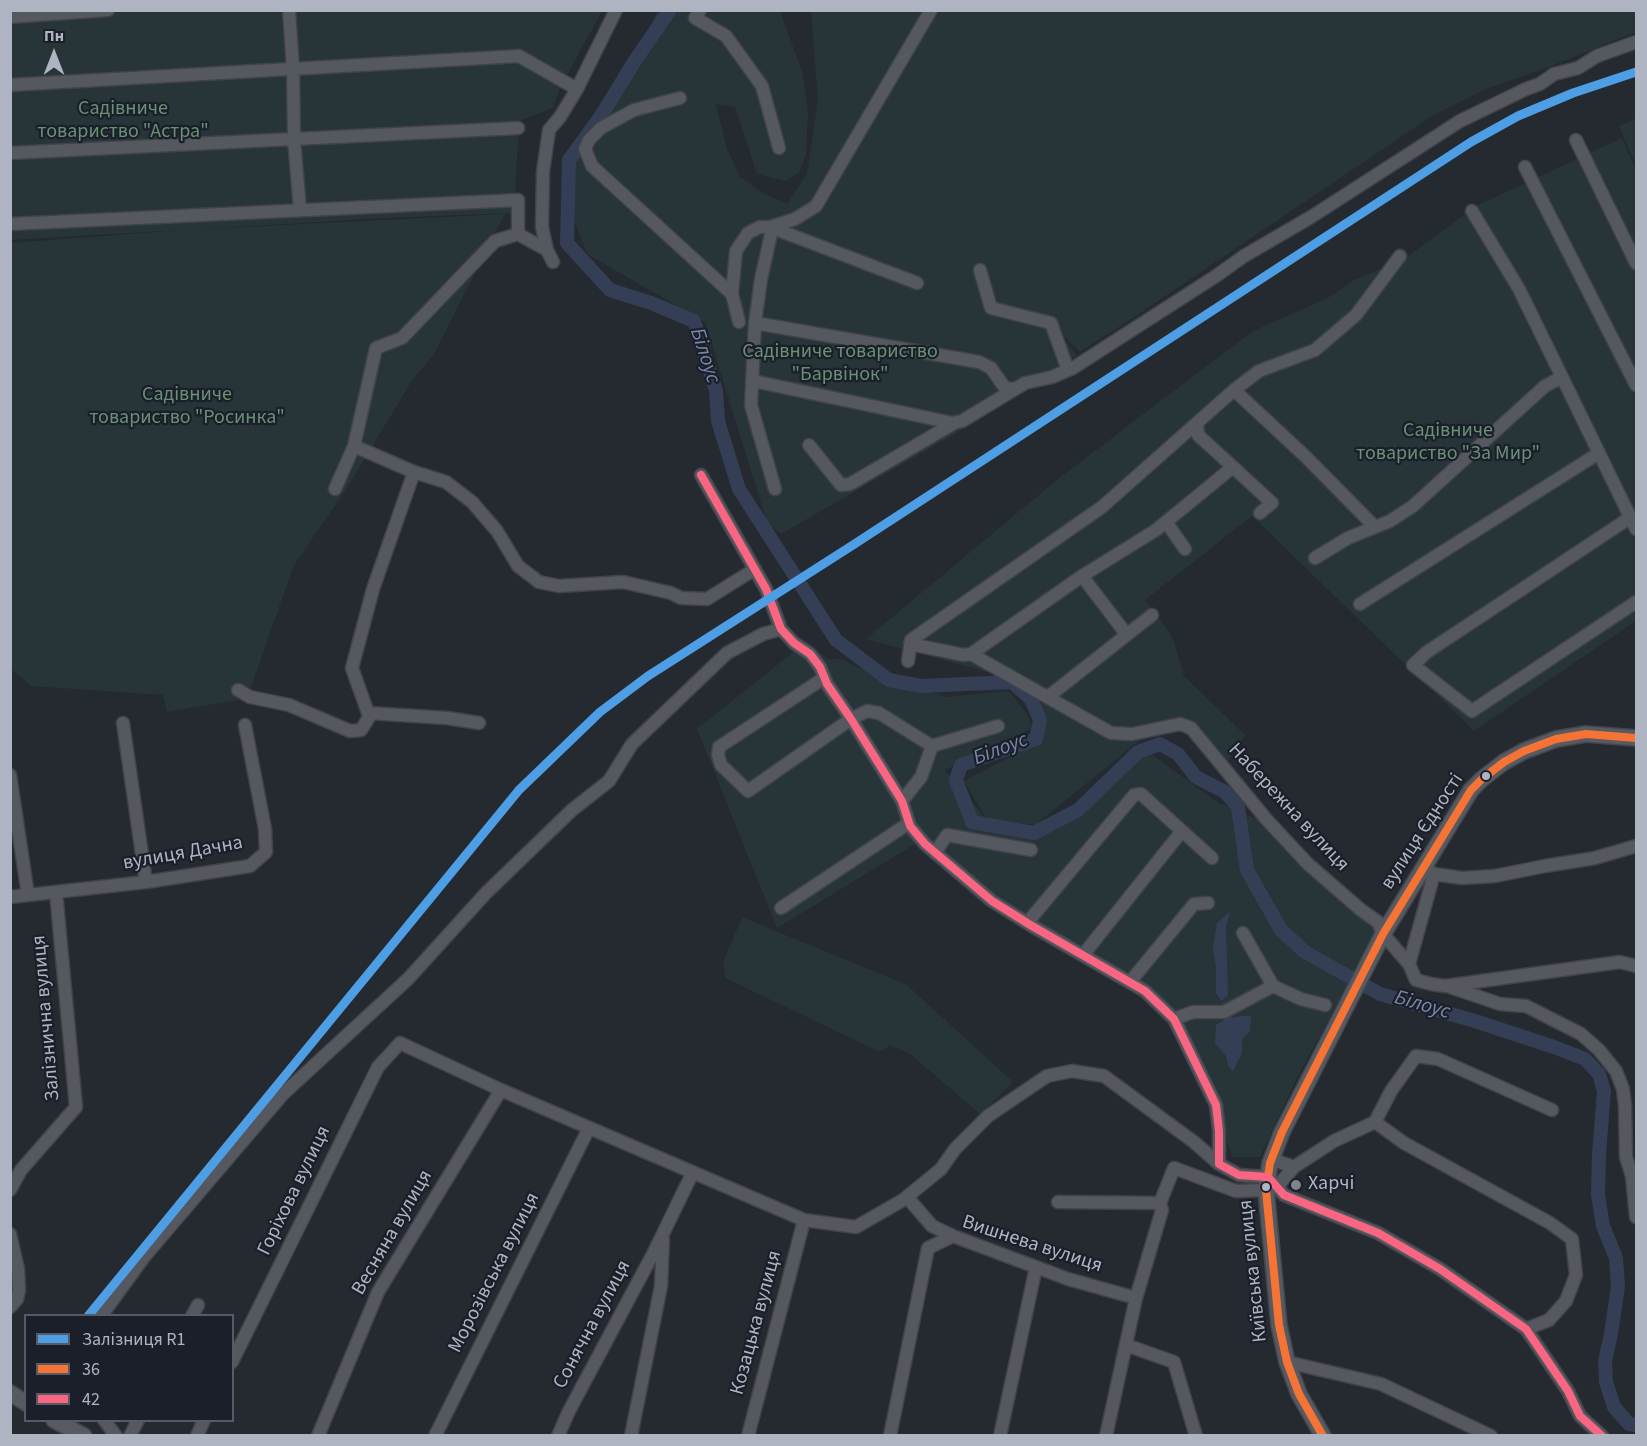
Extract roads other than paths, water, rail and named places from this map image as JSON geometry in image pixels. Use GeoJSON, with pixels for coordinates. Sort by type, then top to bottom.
{"type":"FeatureCollection","features":[{"type":"Feature","properties":{"kind":"main road","name":"вулиця Єдності"},"geometry":{"type":"LineString","coordinates":[[1349,1003],[1383,934],[1429,871],[1471,790],[1482,779],[1504,762],[1538,745],[1572,735],[1602,734],[1636,738]]}},
{"type":"Feature","properties":{"kind":"main road","name":"Київська вулиця"},"geometry":{"type":"LineString","coordinates":[[1323,1436],[1307,1411],[1287,1362],[1279,1325],[1270,1185],[1271,1159],[1282,1132],[1349,1003]]}},
{"type":"Feature","properties":{"kind":"main road"},"geometry":{"type":"LineString","coordinates":[[10,1393],[24,1402]]}},
{"type":"Feature","properties":{"kind":"main road"},"geometry":{"type":"LineString","coordinates":[[58,1422],[84,1436]]}},
{"type":"Feature","properties":{"kind":"street"},"geometry":{"type":"LineString","coordinates":[[10,16],[108,10]]}},
{"type":"Feature","properties":{"kind":"street"},"geometry":{"type":"LineString","coordinates":[[289,10],[294,139],[300,210]]}},
{"type":"Feature","properties":{"kind":"street"},"geometry":{"type":"LineString","coordinates":[[553,262],[547,250],[542,227],[543,183],[549,130],[577,89],[616,10]]}},
{"type":"Feature","properties":{"kind":"street"},"geometry":{"type":"LineString","coordinates":[[700,10],[695,18],[726,36],[762,86],[779,148]]}},
{"type":"Feature","properties":{"kind":"street"},"geometry":{"type":"LineString","coordinates":[[739,322],[732,294],[736,251],[748,233],[760,227],[770,227],[795,219],[816,206],[931,10]]}},
{"type":"Feature","properties":{"kind":"street"},"geometry":{"type":"LineString","coordinates":[[809,445],[841,485],[850,484],[956,422],[962,421],[1013,389],[1068,370],[1244,256],[1311,217],[1460,121],[1526,88],[1540,84],[1554,74],[1578,68],[1597,56],[1636,42]]}},
{"type":"Feature","properties":{"kind":"street"},"geometry":{"type":"LineString","coordinates":[[10,85],[519,56],[577,89]]}},
{"type":"Feature","properties":{"kind":"street"},"geometry":{"type":"LineString","coordinates":[[680,98],[634,111],[601,128],[589,140],[585,149],[592,166],[732,294]]}},
{"type":"Feature","properties":{"kind":"street"},"geometry":{"type":"LineString","coordinates":[[10,153],[518,128]]}},
{"type":"Feature","properties":{"kind":"street"},"geometry":{"type":"LineString","coordinates":[[1576,140],[1636,263]]}},
{"type":"Feature","properties":{"kind":"street"},"geometry":{"type":"LineString","coordinates":[[1525,167],[1636,385]]}},
{"type":"Feature","properties":{"kind":"street"},"geometry":{"type":"LineString","coordinates":[[10,224],[518,200],[518,234]]}},
{"type":"Feature","properties":{"kind":"street"},"geometry":{"type":"LineString","coordinates":[[1472,211],[1519,289],[1636,529]]}},
{"type":"Feature","properties":{"kind":"street"},"geometry":{"type":"LineString","coordinates":[[770,227],[917,283]]}},
{"type":"Feature","properties":{"kind":"street"},"geometry":{"type":"LineString","coordinates":[[770,227],[771,234],[761,279],[755,323],[751,405],[775,489]]}},
{"type":"Feature","properties":{"kind":"street"},"geometry":{"type":"LineString","coordinates":[[335,489],[354,446],[376,348],[402,338],[495,241],[518,234],[547,250]]}},
{"type":"Feature","properties":{"kind":"street"},"geometry":{"type":"LineString","coordinates":[[908,661],[911,640],[1102,507],[1234,390],[1259,371],[1315,350],[1356,315],[1400,256]]}},
{"type":"Feature","properties":{"kind":"street"},"geometry":{"type":"LineString","coordinates":[[980,270],[991,308],[1051,323],[1068,370]]}},
{"type":"Feature","properties":{"kind":"street"},"geometry":{"type":"LineString","coordinates":[[755,323],[979,363],[991,368],[1005,388],[1013,389]]}},
{"type":"Feature","properties":{"kind":"street"},"geometry":{"type":"LineString","coordinates":[[1315,558],[1348,538],[1390,521],[1413,506],[1545,386],[1562,377]]}},
{"type":"Feature","properties":{"kind":"street"},"geometry":{"type":"LineString","coordinates":[[753,381],[956,422]]}},
{"type":"Feature","properties":{"kind":"street"},"geometry":{"type":"LineString","coordinates":[[1234,390],[1306,457],[1375,527]]}},
{"type":"Feature","properties":{"kind":"street"},"geometry":{"type":"LineString","coordinates":[[1197,423],[1198,435],[1272,503],[1260,513]]}},
{"type":"Feature","properties":{"kind":"street"},"geometry":{"type":"LineString","coordinates":[[354,446],[414,472],[446,482],[472,502],[497,531],[518,566],[538,582],[559,586],[624,582],[671,593],[681,598],[707,599],[755,569]]}},
{"type":"Feature","properties":{"kind":"street"},"geometry":{"type":"LineString","coordinates":[[1360,604],[1599,453]]}},
{"type":"Feature","properties":{"kind":"street"},"geometry":{"type":"LineString","coordinates":[[910,644],[964,655],[971,654],[1082,576],[1166,522],[1233,467]]}},
{"type":"Feature","properties":{"kind":"street"},"geometry":{"type":"LineString","coordinates":[[238,690],[250,697],[289,705],[350,731],[362,730],[369,717],[352,668],[373,588],[414,472]]}},
{"type":"Feature","properties":{"kind":"street"},"geometry":{"type":"LineString","coordinates":[[701,475],[766,590],[781,629],[794,643],[810,654],[820,667],[902,801],[909,823],[925,844],[992,901],[1145,991],[1174,1019],[1216,1105],[1219,1164]]}},
{"type":"Feature","properties":{"kind":"street"},"geometry":{"type":"LineString","coordinates":[[1631,517],[1427,652],[1413,665],[1472,711],[1636,602]]}},
{"type":"Feature","properties":{"kind":"street"},"geometry":{"type":"LineString","coordinates":[[1166,522],[1185,549]]}},
{"type":"Feature","properties":{"kind":"street"},"geometry":{"type":"LineString","coordinates":[[1082,576],[1127,635]]}},
{"type":"Feature","properties":{"kind":"street"},"geometry":{"type":"LineString","coordinates":[[1049,696],[1152,615]]}},
{"type":"Feature","properties":{"kind":"street"},"geometry":{"type":"LineString","coordinates":[[102,1314],[144,1257],[283,1094],[408,979],[486,893],[572,810],[609,781],[632,744],[727,653],[763,634],[781,629]]}},
{"type":"Feature","properties":{"kind":"street","name":"Набережна вулиця"},"geometry":{"type":"LineString","coordinates":[[971,654],[1111,733],[1132,734],[1180,724],[1191,728],[1267,820],[1302,857],[1361,910],[1378,922],[1383,934],[1409,964],[1416,980],[1446,986],[1620,962],[1636,966]]}},
{"type":"Feature","properties":{"kind":"street"},"geometry":{"type":"LineString","coordinates":[[825,678],[719,747],[718,755],[721,765],[748,791],[851,719],[867,711],[879,713],[932,746],[998,726]]}},
{"type":"Feature","properties":{"kind":"street"},"geometry":{"type":"LineString","coordinates":[[368,713],[447,718],[479,723]]}},
{"type":"Feature","properties":{"kind":"street"},"geometry":{"type":"LineString","coordinates":[[123,723],[146,882]]}},
{"type":"Feature","properties":{"kind":"street","name":"вулиця Дачна"},"geometry":{"type":"LineString","coordinates":[[10,897],[146,882],[250,866],[266,852],[265,829],[244,725]]}},
{"type":"Feature","properties":{"kind":"street"},"geometry":{"type":"LineString","coordinates":[[902,801],[921,777],[932,746]]}},
{"type":"Feature","properties":{"kind":"street"},"geometry":{"type":"LineString","coordinates":[[10,775],[28,895]]}},
{"type":"Feature","properties":{"kind":"street"},"geometry":{"type":"LineString","coordinates":[[1027,923],[1134,795],[1141,794],[1212,858]]}},
{"type":"Feature","properties":{"kind":"street"},"geometry":{"type":"LineString","coordinates":[[781,908],[909,823]]}},
{"type":"Feature","properties":{"kind":"street"},"geometry":{"type":"LineString","coordinates":[[1083,956],[1182,831]]}},
{"type":"Feature","properties":{"kind":"street"},"geometry":{"type":"LineString","coordinates":[[935,853],[947,835],[1031,850]]}},
{"type":"Feature","properties":{"kind":"street"},"geometry":{"type":"LineString","coordinates":[[1409,964],[1429,871],[1462,878],[1495,876],[1595,858],[1636,846]]}},
{"type":"Feature","properties":{"kind":"street","name":"Залізнична вулиця"},"geometry":{"type":"LineString","coordinates":[[10,1190],[21,1170],[76,1107],[56,892]]}},
{"type":"Feature","properties":{"kind":"street"},"geometry":{"type":"LineString","coordinates":[[1131,982],[1194,904],[1208,903]]}},
{"type":"Feature","properties":{"kind":"street"},"geometry":{"type":"LineString","coordinates":[[1244,933],[1273,986],[1301,999],[1324,1005]]}},
{"type":"Feature","properties":{"kind":"street"},"geometry":{"type":"LineString","coordinates":[[1174,1019],[1193,1012],[1224,1012],[1273,986]]}},
{"type":"Feature","properties":{"kind":"street"},"geometry":{"type":"LineString","coordinates":[[1446,986],[1500,1004],[1526,1006],[1581,1034],[1599,1050],[1616,1071],[1623,1089],[1626,1106],[1626,1157],[1634,1176],[1636,1217]]}},
{"type":"Feature","properties":{"kind":"street","name":"Горіхова вулиця"},"geometry":{"type":"LineString","coordinates":[[234,1358],[378,1067],[400,1043],[501,1090]]}},
{"type":"Feature","properties":{"kind":"street"},"geometry":{"type":"LineString","coordinates":[[1106,1436],[1136,1298],[1162,1210],[1160,1203],[1174,1168],[1236,1191],[1270,1185],[1334,1141],[1375,1122],[1391,1091],[1416,1056],[1438,1059],[1552,1110]]}},
{"type":"Feature","properties":{"kind":"street"},"geometry":{"type":"LineString","coordinates":[[501,1090],[804,1220],[856,1227],[907,1197],[941,1169],[955,1149],[988,1116],[1047,1076],[1072,1071],[1104,1076],[1194,1142],[1219,1164],[1239,1175],[1270,1185],[1284,1195],[1378,1233],[1440,1269],[1526,1329],[1568,1391],[1580,1416],[1602,1436]]}},
{"type":"Feature","properties":{"kind":"street","name":"Весняна вулиця"},"geometry":{"type":"LineString","coordinates":[[318,1436],[378,1292],[501,1090]]}},
{"type":"Feature","properties":{"kind":"street"},"geometry":{"type":"LineString","coordinates":[[1375,1122],[1404,1143],[1550,1223],[1572,1239],[1576,1275],[1566,1301],[1550,1320],[1526,1329]]}},
{"type":"Feature","properties":{"kind":"street","name":"Морозівська вулиця"},"geometry":{"type":"LineString","coordinates":[[435,1436],[589,1128]]}},
{"type":"Feature","properties":{"kind":"street"},"geometry":{"type":"LineString","coordinates":[[1271,1159],[1294,1167]]}},
{"type":"Feature","properties":{"kind":"street","name":"Сонячна вулиця"},"geometry":{"type":"LineString","coordinates":[[558,1436],[693,1173]]}},
{"type":"Feature","properties":{"kind":"street"},"geometry":{"type":"LineString","coordinates":[[907,1197],[932,1226],[952,1236]]}},
{"type":"Feature","properties":{"kind":"street"},"geometry":{"type":"LineString","coordinates":[[1058,1202],[1160,1203]]}},
{"type":"Feature","properties":{"kind":"street","name":"Козацька вулиця"},"geometry":{"type":"LineString","coordinates":[[748,1436],[804,1220]]}},
{"type":"Feature","properties":{"kind":"street","name":"Сонячна вулиця"},"geometry":{"type":"LineString","coordinates":[[631,1436],[661,1286],[664,1233]]}},
{"type":"Feature","properties":{"kind":"street"},"geometry":{"type":"LineString","coordinates":[[10,1234],[20,1290],[17,1299],[10,1307]]}},
{"type":"Feature","properties":{"kind":"street","name":"Вишнева вулиця"},"geometry":{"type":"LineString","coordinates":[[890,1436],[928,1248],[952,1236],[1068,1279],[1136,1298]]}},
{"type":"Feature","properties":{"kind":"street"},"geometry":{"type":"LineString","coordinates":[[1000,1436],[1036,1267]]}},
{"type":"Feature","properties":{"kind":"street"},"geometry":{"type":"LineString","coordinates":[[1126,1345],[1174,1362],[1196,1436]]}},
{"type":"Feature","properties":{"kind":"street"},"geometry":{"type":"LineString","coordinates":[[1287,1362],[1381,1384],[1491,1436]]}},
{"type":"Feature","properties":{"kind":"street"},"geometry":{"type":"LineString","coordinates":[[106,1422],[116,1436]]}},
{"type":"Feature","properties":{"kind":"street"},"geometry":{"type":"LineString","coordinates":[[130,1436],[137,1422]]}},
{"type":"Feature","properties":{"kind":"street"},"geometry":{"type":"LineString","coordinates":[[197,1436],[203,1422]]}},
{"type":"Feature","properties":{"kind":"water"},"geometry":{"type":"Polygon","coordinates":[[[1230,912],[1226,927],[1228,995],[1221,1001],[1216,993],[1213,948],[1217,923],[1230,912]]]}},
{"type":"Feature","properties":{"kind":"water"},"geometry":{"type":"Polygon","coordinates":[[[1251,1016],[1250,1031],[1242,1039],[1242,1053],[1233,1071],[1228,1066],[1226,1056],[1215,1043],[1216,1025],[1227,1018],[1251,1016]]]}},
{"type":"Feature","properties":{"kind":"waterway","name":"Білоус"},"geometry":{"type":"LineString","coordinates":[[670,10],[599,119],[569,160],[567,243],[610,290],[651,303],[694,321],[716,391],[718,421],[739,489],[836,640],[889,680],[921,686],[1012,682],[1031,699],[1040,720],[1036,739],[961,765],[956,780],[972,822],[1034,833],[1078,810],[1138,752],[1160,744],[1178,754],[1196,777],[1225,792],[1238,807],[1247,870],[1281,930],[1305,952],[1380,994],[1475,1021],[1585,1059],[1599,1074],[1604,1091],[1598,1195],[1603,1226],[1616,1258],[1618,1286],[1605,1361],[1606,1382],[1614,1407],[1629,1424],[1636,1425]]}},
{"type":"Feature","properties":{"kind":"rail line","name":"R1"},"geometry":{"type":"LineString","coordinates":[[90,1314],[519,790],[600,712],[648,676],[1471,142],[1518,116],[1573,93],[1636,72]]}},
{"type":"Feature","properties":{"kind":"place","name":"Харчі"},"geometry":{"type":"Point","coordinates":[1296,1185]}},
{"type":"Feature","properties":{"kind":"park label","name":"Садівниче товариство \"Астра\""},"geometry":{"type":"Point","coordinates":[123,122]}},
{"type":"Feature","properties":{"kind":"park label","name":"Садівниче товариство \"Барвінок\""},"geometry":{"type":"Point","coordinates":[840,364]}},
{"type":"Feature","properties":{"kind":"park label","name":"Садівниче товариство \"Росинка\""},"geometry":{"type":"Point","coordinates":[187,408]}},
{"type":"Feature","properties":{"kind":"park label","name":"Садівниче товариство \"За Мир\""},"geometry":{"type":"Point","coordinates":[1448,444]}}]}
